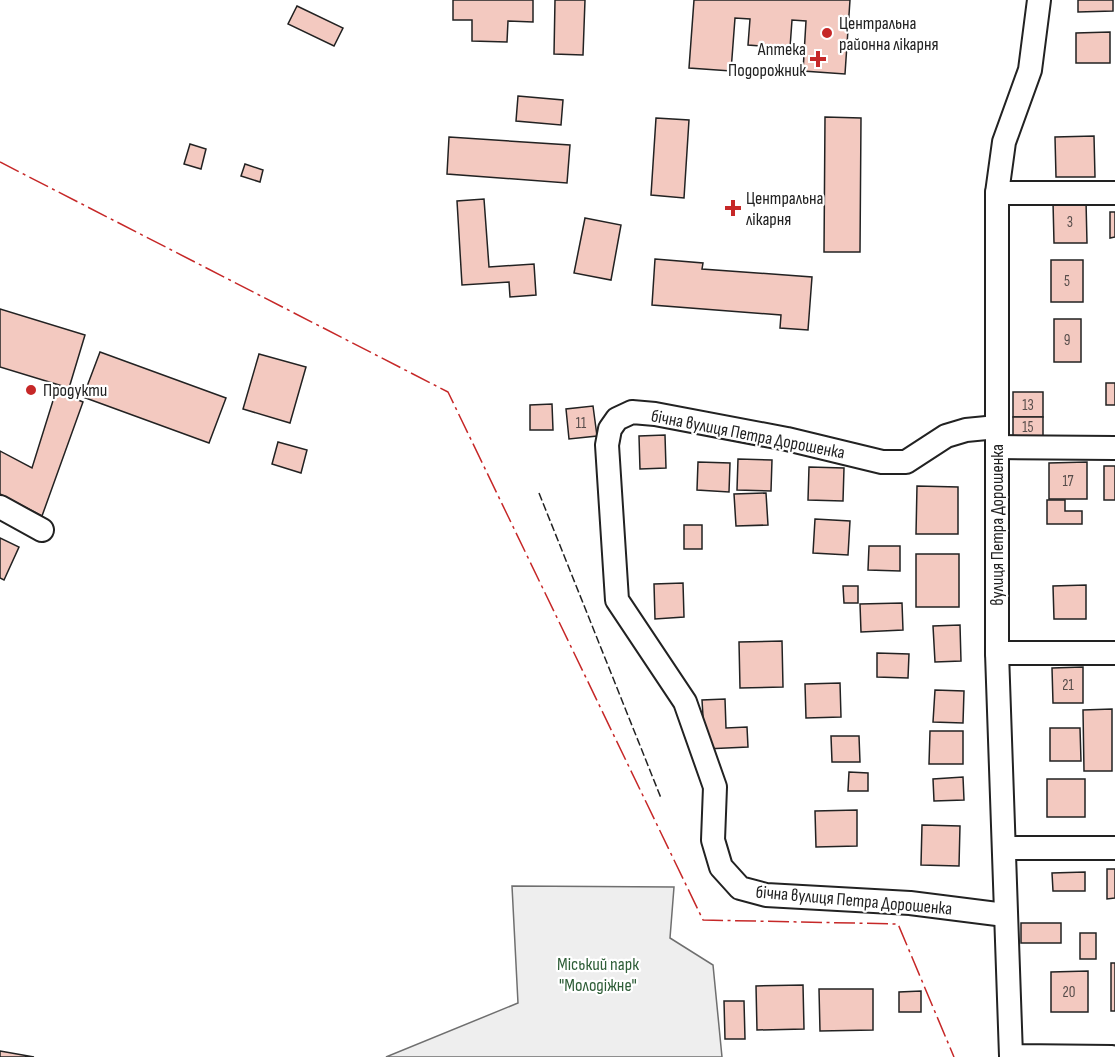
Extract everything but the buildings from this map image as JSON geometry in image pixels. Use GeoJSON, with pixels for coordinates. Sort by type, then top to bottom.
{"type":"FeatureCollection","features":[{"type":"Feature","properties":{"kind":"street","name":"вулиця Петра Дорошенка"},"geometry":{"type":"LineString","coordinates":[[1011,1056],[997,653],[997,193],[1004,142],[1030,70],[1039,0]]}},
{"type":"Feature","properties":{"kind":"street"},"geometry":{"type":"LineString","coordinates":[[997,193],[1115,193]]}},
{"type":"Feature","properties":{"kind":"street","name":"бічна вулиця Петра Дорошенка"},"geometry":{"type":"LineString","coordinates":[[1005,915],[910,903],[765,894],[740,888],[721,867],[713,840],[715,787],[685,702],[617,600],[607,445],[610,429],[617,418],[632,412],[655,414],[787,439],[882,462],[906,462],[946,436],[966,430],[997,437],[1115,448]]}},
{"type":"Feature","properties":{"kind":"street"},"geometry":{"type":"LineString","coordinates":[[0,507],[42,530]]}},
{"type":"Feature","properties":{"kind":"street"},"geometry":{"type":"LineString","coordinates":[[997,653],[1115,652]]}},
{"type":"Feature","properties":{"kind":"street"},"geometry":{"type":"LineString","coordinates":[[1004,848],[1115,848]]}},
{"type":"Feature","properties":{"kind":"street"},"geometry":{"type":"LineString","coordinates":[[1011,1056],[1112,1057]]}},
{"type":"Feature","properties":{"kind":"green space","name":"Міський парк \"Молодіжне\""},"geometry":{"type":"Polygon","coordinates":[[[512,886],[674,887],[670,938],[713,965],[722,1057],[386,1057],[518,1003],[512,886]]]}},
{"type":"Feature","properties":{"kind":"fence"},"geometry":{"type":"LineString","coordinates":[[539,493],[661,798]]}},
{"type":"Feature","properties":{"kind":"power"},"geometry":{"type":"LineString","coordinates":[[0,162],[448,392],[703,920],[898,924],[954,1057]]}},
{"type":"Feature","properties":{"kind":"place","name":"Центральна районна лікарня"},"geometry":{"type":"Point","coordinates":[827,33]}},
{"type":"Feature","properties":{"kind":"place","name":"Аптека Подорожник"},"geometry":{"type":"Point","coordinates":[818,59]}},
{"type":"Feature","properties":{"kind":"place","name":"Центральна лікарня"},"geometry":{"type":"Point","coordinates":[733,208]}},
{"type":"Feature","properties":{"kind":"place","name":"Продукти"},"geometry":{"type":"Point","coordinates":[31,390]}}]}
